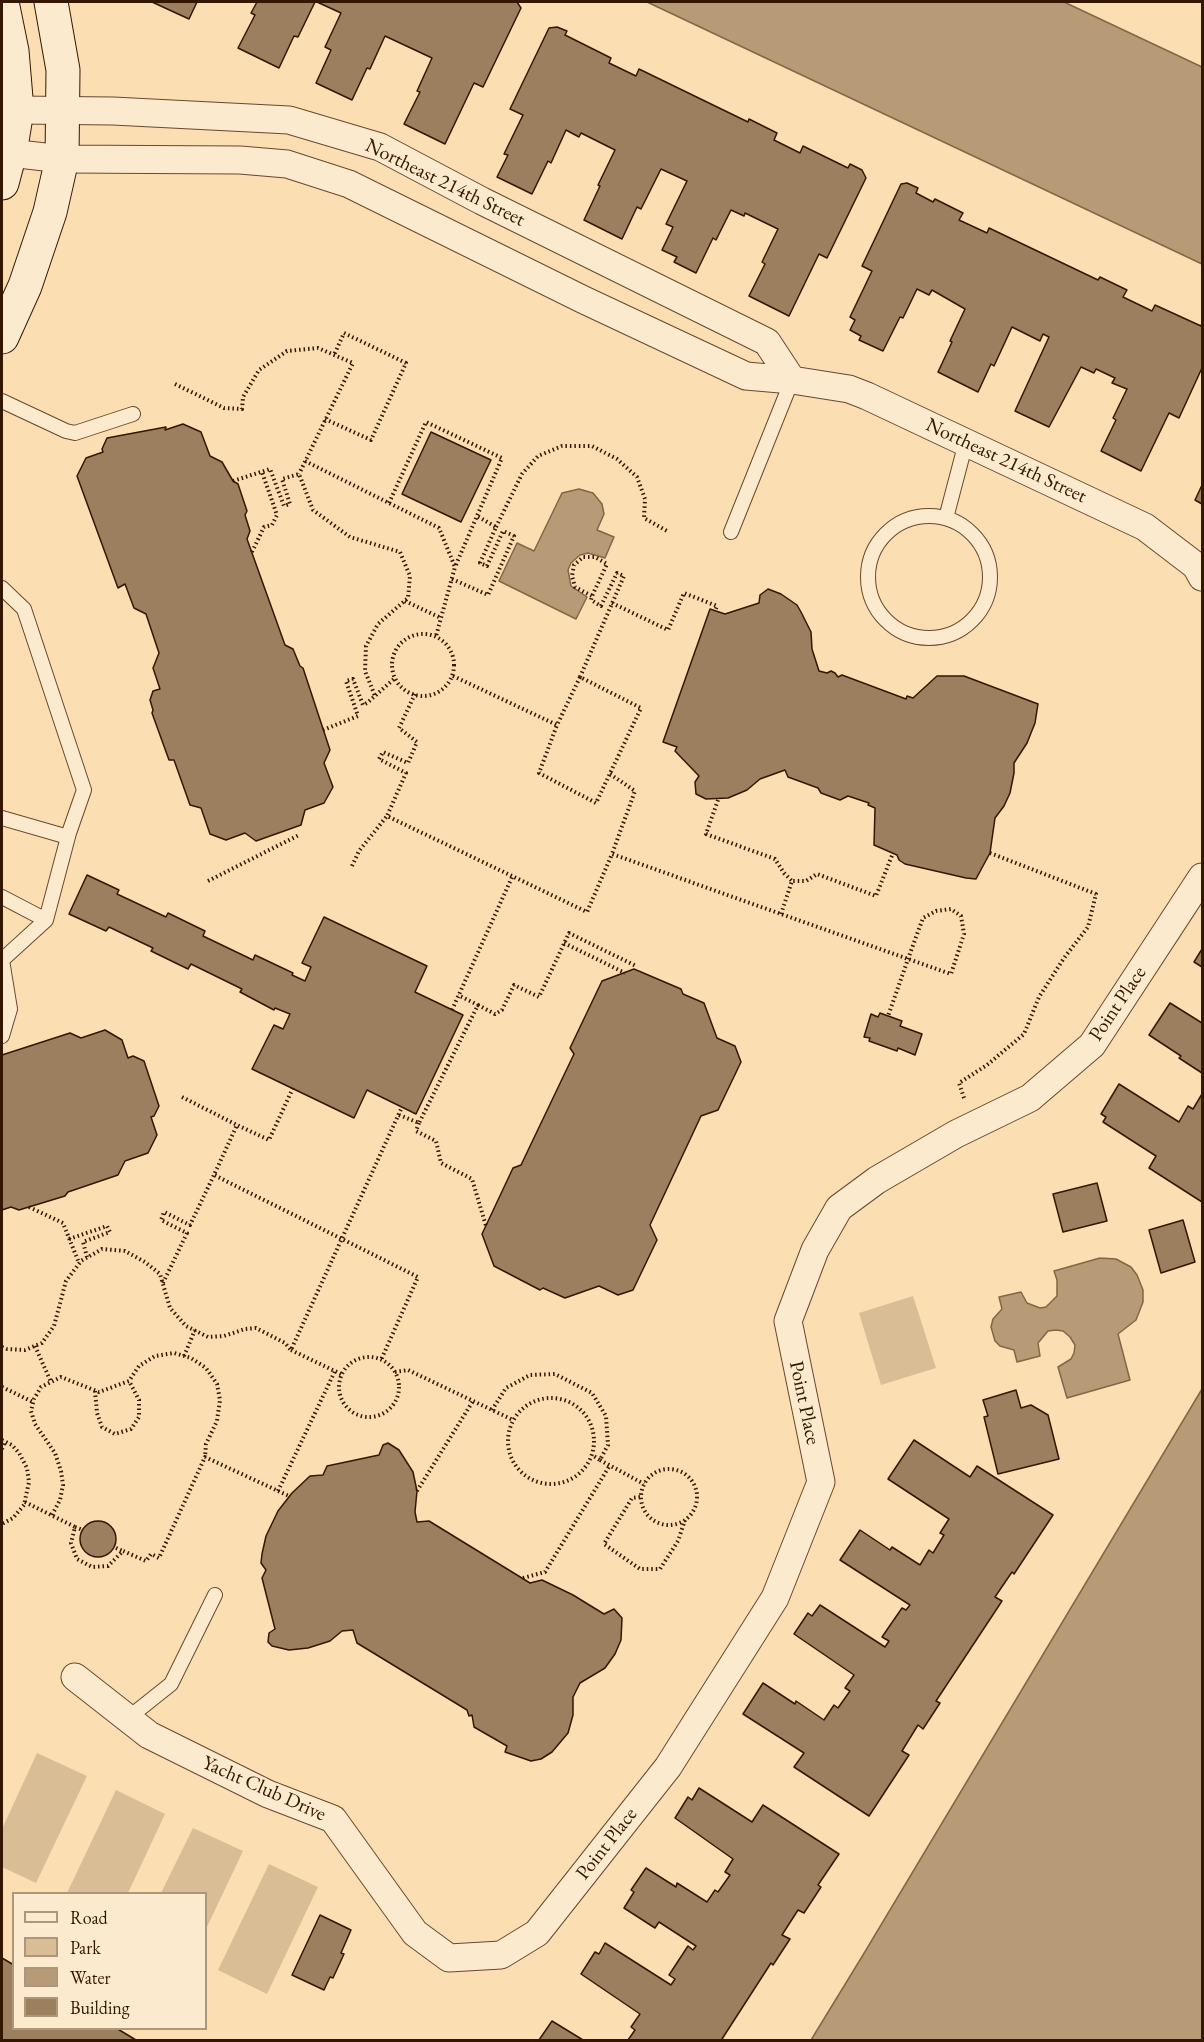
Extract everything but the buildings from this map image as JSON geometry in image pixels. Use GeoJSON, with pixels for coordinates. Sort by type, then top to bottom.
{"type":"FeatureCollection","features":[{"type":"Feature","properties":{"kind":"street"},"geometry":{"type":"LineString","coordinates":[[2,2],[12,51],[17,110],[6,168]]}},
{"type":"Feature","properties":{"kind":"street"},"geometry":{"type":"LineString","coordinates":[[2,337],[26,286],[50,212],[62,159],[63,70],[51,2]]}},
{"type":"Feature","properties":{"kind":"street","name":"Northeast 214th Street"},"geometry":{"type":"LineString","coordinates":[[17,110],[289,120],[380,147],[482,201],[767,342],[792,380]]}},
{"type":"Feature","properties":{"kind":"street"},"geometry":{"type":"LineString","coordinates":[[286,164],[289,120]]}},
{"type":"Feature","properties":{"kind":"street","name":"Northeast 214th Street"},"geometry":{"type":"LineString","coordinates":[[6,168],[62,159],[240,160],[286,164],[349,184],[584,300],[746,376],[849,389],[966,442],[1145,527],[1197,566],[1203,577]]}},
{"type":"Feature","properties":{"kind":"street","name":"Point Place"},"geometry":{"type":"LineString","coordinates":[[449,1958],[501,1954],[537,1933],[668,1767],[775,1598],[821,1482],[788,1321],[815,1250],[839,1208],[877,1180],[973,1126],[1030,1098],[1092,1044],[1203,877]]}},
{"type":"Feature","properties":{"kind":"street","name":"Yacht Club Drive"},"geometry":{"type":"LineString","coordinates":[[75,1677],[149,1735],[268,1794],[333,1819],[415,1933],[449,1958]]}},
{"type":"Feature","properties":{"kind":"lane"},"geometry":{"type":"LineString","coordinates":[[731,532],[792,380]]}},
{"type":"Feature","properties":{"kind":"lane"},"geometry":{"type":"LineString","coordinates":[[2,401],[75,433],[133,414]]}},
{"type":"Feature","properties":{"kind":"lane"},"geometry":{"type":"LineString","coordinates":[[946,518],[966,442]]}},
{"type":"Feature","properties":{"kind":"lane"},"geometry":{"type":"LineString","coordinates":[[926,516],[946,518],[965,527],[979,541],[988,560],[991,580],[986,600],[975,618],[959,630],[939,637],[919,637],[899,630],[883,617],[873,600],[868,581],[870,562],[877,544],[890,529],[907,519],[926,516]]}},
{"type":"Feature","properties":{"kind":"lane"},"geometry":{"type":"LineString","coordinates":[[2,588],[24,609],[84,790],[68,837],[46,920],[2,960],[10,1009],[2,1036]]}},
{"type":"Feature","properties":{"kind":"lane"},"geometry":{"type":"LineString","coordinates":[[2,818],[68,837]]}},
{"type":"Feature","properties":{"kind":"lane"},"geometry":{"type":"LineString","coordinates":[[2,897],[46,920]]}},
{"type":"Feature","properties":{"kind":"lane"},"geometry":{"type":"LineString","coordinates":[[127,1719],[171,1684],[215,1595]]}},
{"type":"Feature","properties":{"kind":"path"},"geometry":{"type":"LineString","coordinates":[[326,419],[371,440],[406,363],[345,333],[334,355]]}},
{"type":"Feature","properties":{"kind":"path"},"geometry":{"type":"LineString","coordinates":[[175,384],[224,408],[242,409],[243,398],[259,370],[287,351],[318,348],[353,363],[299,474],[313,510],[350,537],[400,552],[410,576],[408,598],[378,624],[366,646],[364,671],[375,696]]}},
{"type":"Feature","properties":{"kind":"path"},"geometry":{"type":"LineString","coordinates":[[390,503],[426,422],[502,458],[455,567],[436,636]]}},
{"type":"Feature","properties":{"kind":"path"},"geometry":{"type":"LineString","coordinates":[[452,579],[488,595],[514,536],[503,531],[486,566],[480,563],[522,474],[538,456],[562,446],[592,446],[617,459],[638,477],[645,499],[644,518],[669,532]]}},
{"type":"Feature","properties":{"kind":"path"},"geometry":{"type":"LineString","coordinates":[[305,461],[439,528],[455,567]]}},
{"type":"Feature","properties":{"kind":"path"},"geometry":{"type":"LineString","coordinates":[[233,481],[270,469],[284,506],[290,504],[282,479],[299,474]]}},
{"type":"Feature","properties":{"kind":"path"},"geometry":{"type":"LineString","coordinates":[[252,552],[264,527],[272,525],[277,516],[262,472]]}},
{"type":"Feature","properties":{"kind":"path"},"geometry":{"type":"LineString","coordinates":[[477,516],[496,527]]}},
{"type":"Feature","properties":{"kind":"path"},"geometry":{"type":"LineString","coordinates":[[580,677],[641,708],[596,803],[539,773],[557,726],[624,576],[617,573],[601,606],[591,600],[607,564],[595,558],[583,557],[574,566],[572,576],[575,587],[592,596]]}},
{"type":"Feature","properties":{"kind":"path"},"geometry":{"type":"LineString","coordinates":[[612,603],[668,630],[684,592],[717,606],[715,611]]}},
{"type":"Feature","properties":{"kind":"path"},"geometry":{"type":"LineString","coordinates":[[405,601],[441,618]]}},
{"type":"Feature","properties":{"kind":"path"},"geometry":{"type":"LineString","coordinates":[[421,633],[436,636],[449,646],[453,655],[455,666],[453,676],[440,692],[430,696],[415,694],[401,686],[395,678],[392,658],[402,641],[411,636],[421,633]]}},
{"type":"Feature","properties":{"kind":"path"},"geometry":{"type":"LineString","coordinates":[[453,676],[557,726]]}},
{"type":"Feature","properties":{"kind":"path"},"geometry":{"type":"LineString","coordinates":[[322,730],[358,716],[346,681],[353,679],[363,705],[395,678]]}},
{"type":"Feature","properties":{"kind":"path"},"geometry":{"type":"LineString","coordinates":[[352,866],[359,851],[387,816],[406,772],[379,759],[383,752],[408,763],[417,742],[399,728],[415,694]]}},
{"type":"Feature","properties":{"kind":"path"},"geometry":{"type":"LineString","coordinates":[[387,816],[587,912],[612,854],[635,791],[610,774]]}},
{"type":"Feature","properties":{"kind":"path"},"geometry":{"type":"LineString","coordinates":[[718,800],[706,834],[775,859],[784,873],[792,880],[806,881],[817,874],[876,896],[893,853]]}},
{"type":"Feature","properties":{"kind":"path"},"geometry":{"type":"LineString","coordinates":[[208,881],[299,835]]}},
{"type":"Feature","properties":{"kind":"path"},"geometry":{"type":"LineString","coordinates":[[973,1126],[959,1083],[987,1065],[1024,1034],[1039,997],[1064,958],[1089,927],[1095,894],[990,853]]}},
{"type":"Feature","properties":{"kind":"path"},"geometry":{"type":"LineString","coordinates":[[612,854],[908,959],[951,974],[964,934],[961,916],[951,909],[936,911],[923,918],[908,959],[888,1016]]}},
{"type":"Feature","properties":{"kind":"path"},"geometry":{"type":"LineString","coordinates":[[452,1010],[513,875]]}},
{"type":"Feature","properties":{"kind":"path"},"geometry":{"type":"LineString","coordinates":[[781,914],[792,880]]}},
{"type":"Feature","properties":{"kind":"path"},"geometry":{"type":"LineString","coordinates":[[458,995],[495,1014],[502,1010],[514,985],[539,996],[569,933],[636,966]]}},
{"type":"Feature","properties":{"kind":"path"},"geometry":{"type":"LineString","coordinates":[[564,943],[625,973]]}},
{"type":"Feature","properties":{"kind":"path"},"geometry":{"type":"LineString","coordinates":[[478,1005],[416,1131],[435,1141],[441,1163],[472,1179],[486,1226]]}},
{"type":"Feature","properties":{"kind":"path"},"geometry":{"type":"LineString","coordinates":[[182,1097],[269,1140],[293,1088]]}},
{"type":"Feature","properties":{"kind":"path"},"geometry":{"type":"LineString","coordinates":[[291,1350],[402,1107]]}},
{"type":"Feature","properties":{"kind":"path"},"geometry":{"type":"LineString","coordinates":[[399,1115],[419,1123]]}},
{"type":"Feature","properties":{"kind":"path"},"geometry":{"type":"LineString","coordinates":[[163,1283],[187,1233],[161,1220],[164,1212],[190,1225],[237,1125]]}},
{"type":"Feature","properties":{"kind":"path"},"geometry":{"type":"LineString","coordinates":[[214,1176],[418,1277],[381,1360]]}},
{"type":"Feature","properties":{"kind":"path"},"geometry":{"type":"LineString","coordinates":[[29,1207],[63,1223],[79,1264]]}},
{"type":"Feature","properties":{"kind":"path"},"geometry":{"type":"LineString","coordinates":[[69,1239],[107,1226],[110,1232],[83,1242],[87,1257]]}},
{"type":"Feature","properties":{"kind":"path"},"geometry":{"type":"LineString","coordinates":[[2,1347],[25,1350],[42,1343],[54,1326],[66,1281],[79,1264],[102,1248],[124,1251],[145,1262],[160,1274],[170,1308],[186,1326],[208,1337],[224,1336],[256,1328],[285,1343],[291,1350],[341,1374]]}},
{"type":"Feature","properties":{"kind":"path"},"geometry":{"type":"LineString","coordinates":[[184,1356],[195,1330]]}},
{"type":"Feature","properties":{"kind":"path"},"geometry":{"type":"LineString","coordinates":[[35,1346],[51,1382]]}},
{"type":"Feature","properties":{"kind":"path"},"geometry":{"type":"LineString","coordinates":[[52,1515],[60,1500],[63,1485],[55,1453],[35,1424],[31,1411],[41,1387],[61,1377],[99,1392],[129,1382],[139,1366],[155,1356],[174,1353],[191,1358],[206,1368],[217,1384],[220,1400],[217,1421],[206,1444],[205,1457],[159,1558],[151,1554],[146,1561],[116,1548]]}},
{"type":"Feature","properties":{"kind":"path"},"geometry":{"type":"LineString","coordinates":[[363,1358],[381,1360],[395,1372],[399,1391],[396,1401],[381,1415],[371,1418],[361,1417],[351,1412],[344,1404],[340,1395],[341,1374],[354,1361],[363,1358]]}},
{"type":"Feature","properties":{"kind":"path"},"geometry":{"type":"LineString","coordinates":[[395,1372],[408,1370],[513,1420]]}},
{"type":"Feature","properties":{"kind":"path"},"geometry":{"type":"LineString","coordinates":[[278,1491],[335,1371]]}},
{"type":"Feature","properties":{"kind":"path"},"geometry":{"type":"LineString","coordinates":[[492,1410],[506,1388],[530,1375],[555,1374],[592,1393],[606,1416],[608,1445],[600,1460]]}},
{"type":"Feature","properties":{"kind":"path"},"geometry":{"type":"LineString","coordinates":[[95,1391],[97,1413],[102,1426],[115,1434],[131,1430],[139,1417],[139,1400],[129,1382]]}},
{"type":"Feature","properties":{"kind":"path"},"geometry":{"type":"LineString","coordinates":[[2,1387],[33,1402]]}},
{"type":"Feature","properties":{"kind":"path"},"geometry":{"type":"LineString","coordinates":[[548,1398],[562,1400],[575,1406],[585,1415],[592,1427],[594,1441],[592,1455],[585,1468],[574,1478],[561,1483],[547,1484],[533,1480],[521,1472],[512,1461],[508,1447],[508,1433],[513,1420],[522,1409],[534,1401],[548,1398]]}},
{"type":"Feature","properties":{"kind":"path"},"geometry":{"type":"LineString","coordinates":[[417,1491],[473,1401]]}},
{"type":"Feature","properties":{"kind":"path"},"geometry":{"type":"LineString","coordinates":[[2,1449],[3,1441],[19,1453],[27,1468],[29,1482],[25,1502],[13,1518],[2,1524]]}},
{"type":"Feature","properties":{"kind":"path"},"geometry":{"type":"LineString","coordinates":[[592,1455],[644,1484]]}},
{"type":"Feature","properties":{"kind":"path"},"geometry":{"type":"LineString","coordinates":[[205,1457],[289,1496]]}},
{"type":"Feature","properties":{"kind":"path"},"geometry":{"type":"LineString","coordinates":[[523,1578],[545,1572],[610,1466]]}},
{"type":"Feature","properties":{"kind":"path"},"geometry":{"type":"LineString","coordinates":[[640,1497],[632,1497],[604,1544],[640,1569],[660,1569],[678,1541],[685,1520],[696,1504],[697,1495],[689,1477],[672,1469],[662,1469],[653,1473],[644,1484],[640,1497],[641,1505],[651,1520],[668,1525],[685,1520]]}},
{"type":"Feature","properties":{"kind":"path"},"geometry":{"type":"LineString","coordinates":[[25,1502],[83,1530]]}},
{"type":"Feature","properties":{"kind":"path"},"geometry":{"type":"LineString","coordinates":[[75,1527],[71,1543],[77,1559],[92,1567],[108,1566],[123,1551]]}},
{"type":"Feature","properties":{"kind":"green space"},"geometry":{"type":"Polygon","coordinates":[[[913,1296],[936,1368],[881,1385],[859,1313],[913,1296]]]}},
{"type":"Feature","properties":{"kind":"green space"},"geometry":{"type":"Polygon","coordinates":[[[37,1753],[87,1776],[36,1883],[2,1867],[2,1829],[37,1753]]]}},
{"type":"Feature","properties":{"kind":"green space"},"geometry":{"type":"Polygon","coordinates":[[[116,1790],[165,1814],[128,1892],[67,1892],[116,1790]]]}},
{"type":"Feature","properties":{"kind":"green space"},"geometry":{"type":"Polygon","coordinates":[[[193,1828],[243,1851],[207,1927],[207,1892],[161,1892],[193,1828]]]}},
{"type":"Feature","properties":{"kind":"green space"},"geometry":{"type":"Polygon","coordinates":[[[269,1864],[318,1887],[267,1994],[218,1970],[269,1864]]]}},
{"type":"Feature","properties":{"kind":"water"},"geometry":{"type":"Polygon","coordinates":[[[647,2],[1064,2],[1202,67],[1202,264],[647,2]]]}},
{"type":"Feature","properties":{"kind":"water"},"geometry":{"type":"Polygon","coordinates":[[[579,489],[593,493],[602,504],[604,514],[597,530],[614,537],[605,558],[588,553],[580,555],[571,563],[568,570],[571,586],[587,597],[576,619],[499,581],[517,543],[534,551],[562,493],[579,489]]]}},
{"type":"Feature","properties":{"kind":"water"},"geometry":{"type":"Polygon","coordinates":[[[1100,1258],[1116,1259],[1131,1267],[1143,1290],[1143,1302],[1136,1320],[1118,1334],[1130,1380],[1067,1398],[1058,1367],[1071,1359],[1074,1353],[1075,1345],[1070,1337],[1063,1331],[1048,1331],[1038,1343],[1040,1356],[1017,1362],[1014,1350],[1000,1346],[995,1341],[991,1327],[993,1319],[1002,1309],[999,1297],[1021,1292],[1027,1303],[1040,1308],[1046,1307],[1057,1296],[1057,1280],[1054,1271],[1100,1258]]]}},
{"type":"Feature","properties":{"kind":"water"},"geometry":{"type":"Polygon","coordinates":[[[1202,1389],[1202,2040],[811,2040],[863,1955],[1202,1389]]]}}]}
